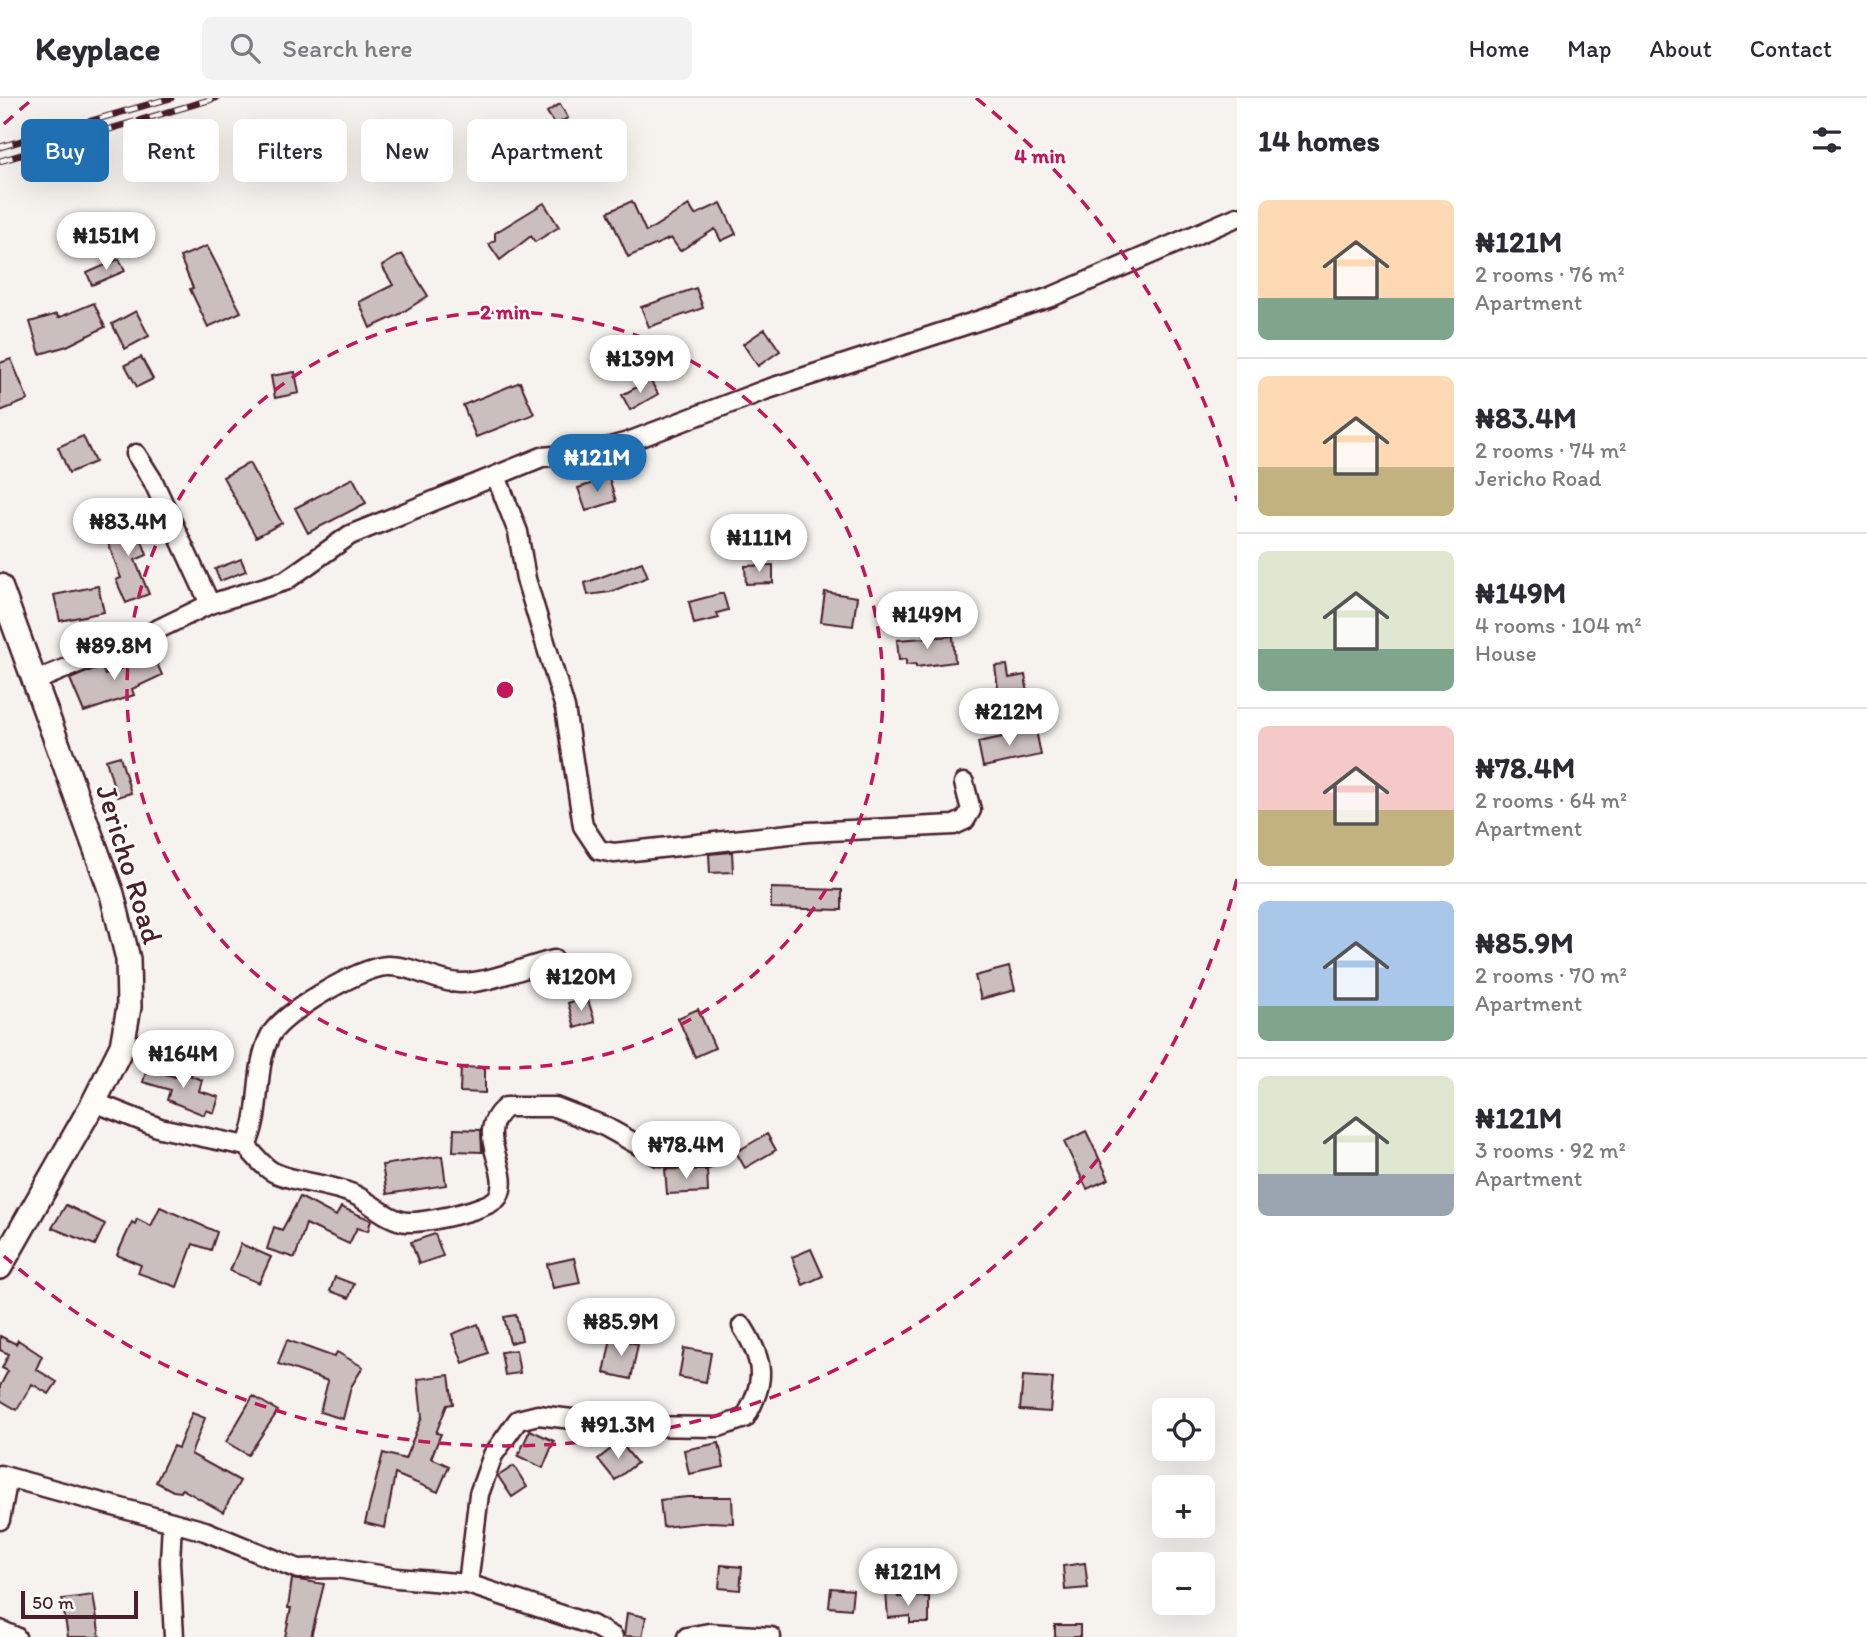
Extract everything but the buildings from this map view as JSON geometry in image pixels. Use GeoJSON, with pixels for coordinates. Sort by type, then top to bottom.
{"type":"FeatureCollection","features":[{"type":"Feature","properties":{"kind":"street"},"geometry":{"type":"LineString","coordinates":[[36,681],[146,635],[210,604],[285,581],[350,535],[542,457],[588,453],[628,442],[765,390],[1051,297],[1237,217]]}},
{"type":"Feature","properties":{"kind":"street"},"geometry":{"type":"LineString","coordinates":[[136,454],[153,481],[210,604]]}},
{"type":"Feature","properties":{"kind":"street"},"geometry":{"type":"LineString","coordinates":[[496,476],[518,532],[526,579],[565,708],[583,826],[598,850],[614,853],[808,832],[954,825],[965,820],[971,810],[964,783]]}},
{"type":"Feature","properties":{"kind":"street","name":"Jericho Road"},"geometry":{"type":"LineString","coordinates":[[0,586],[112,894],[128,958],[129,1007],[122,1046],[94,1102],[0,1267]]}},
{"type":"Feature","properties":{"kind":"street"},"geometry":{"type":"LineString","coordinates":[[246,1146],[254,1130],[261,1070],[270,1037],[284,1017],[362,973],[385,966],[458,983],[477,981],[554,960]]}},
{"type":"Feature","properties":{"kind":"street"},"geometry":{"type":"LineString","coordinates":[[94,1102],[160,1128],[246,1146],[271,1171],[355,1195],[390,1217],[407,1222],[481,1209],[496,1200],[500,1193],[500,1174],[491,1138],[494,1123],[506,1107],[555,1107],[604,1126],[658,1156],[706,1159]]}},
{"type":"Feature","properties":{"kind":"street"},"geometry":{"type":"LineString","coordinates":[[468,1584],[479,1494],[493,1455],[518,1420],[538,1415],[631,1426],[719,1427],[745,1418],[761,1384],[760,1360],[742,1326]]}},
{"type":"Feature","properties":{"kind":"street"},"geometry":{"type":"LineString","coordinates":[[0,1520],[4,1476],[205,1531],[298,1569],[337,1568],[397,1578],[468,1584],[592,1625],[613,1637]]}},
{"type":"Feature","properties":{"kind":"street"},"geometry":{"type":"LineString","coordinates":[[172,1522],[170,1562],[174,1637]]}},
{"type":"Feature","properties":{"kind":"street"},"geometry":{"type":"LineString","coordinates":[[0,1630],[16,1637]]}},
{"type":"Feature","properties":{"kind":"street"},"geometry":{"type":"LineString","coordinates":[[687,1637],[709,1633],[771,1637]]}},
{"type":"Feature","properties":{"kind":"railway"},"geometry":{"type":"LineString","coordinates":[[0,147],[171,98]]}},
{"type":"Feature","properties":{"kind":"railway"},"geometry":{"type":"LineString","coordinates":[[0,161],[216,98]]}}]}
